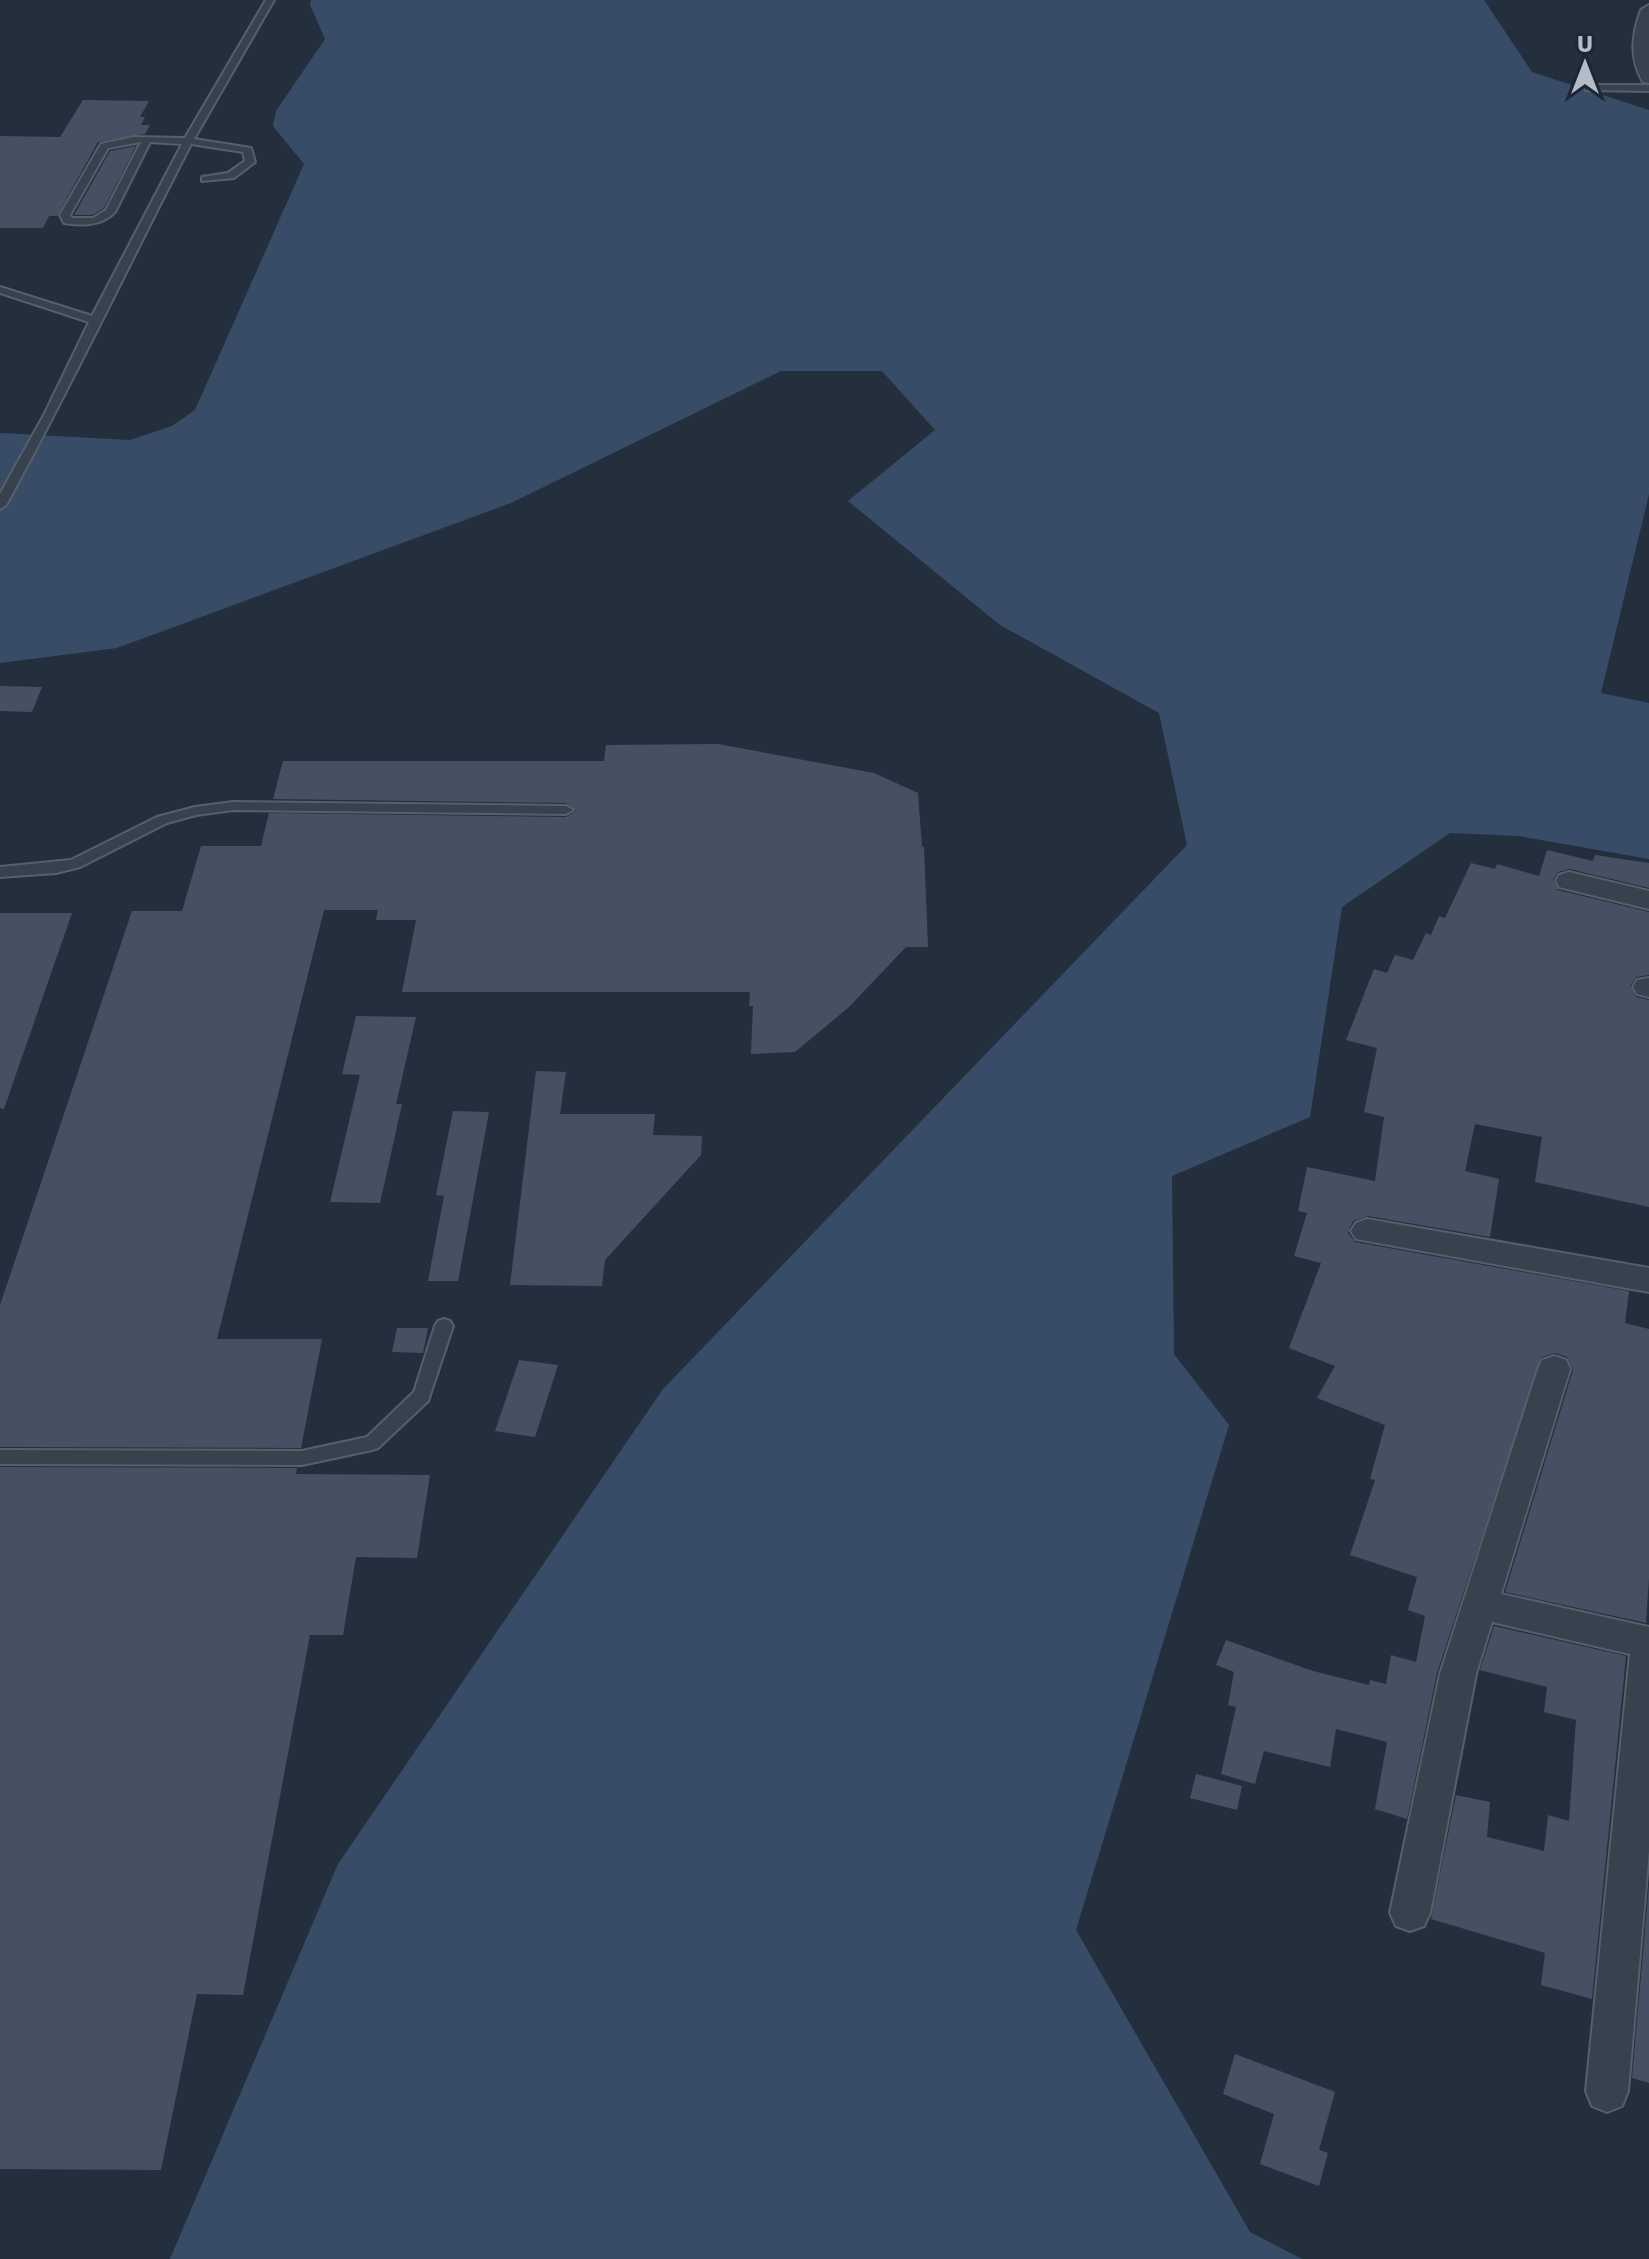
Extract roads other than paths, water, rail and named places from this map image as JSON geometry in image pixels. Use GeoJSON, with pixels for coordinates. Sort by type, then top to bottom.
{"type":"FeatureCollection","features":[{"type":"Feature","properties":{"kind":"street"},"geometry":{"type":"LineString","coordinates":[[1649,10],[1639,38],[1642,64],[1649,78]]}},
{"type":"Feature","properties":{"kind":"street"},"geometry":{"type":"LineString","coordinates":[[1569,881],[1649,900]]}},
{"type":"Feature","properties":{"kind":"street"},"geometry":{"type":"LineString","coordinates":[[1367,1231],[1649,1280]]}},
{"type":"Feature","properties":{"kind":"street"},"geometry":{"type":"LineString","coordinates":[[1410,1913],[1458,1674],[1554,1369]]}},
{"type":"Feature","properties":{"kind":"street"},"geometry":{"type":"LineString","coordinates":[[1479,1604],[1649,1644],[1607,2091]]}},
{"type":"Feature","properties":{"kind":"lane"},"geometry":{"type":"LineString","coordinates":[[0,505],[50,415],[95,320],[188,141],[270,0]]}},
{"type":"Feature","properties":{"kind":"lane"},"geometry":{"type":"LineString","coordinates":[[1589,88],[1649,88]]}},
{"type":"Feature","properties":{"kind":"lane"},"geometry":{"type":"LineString","coordinates":[[146,141],[104,218],[93,222],[65,218],[104,146],[110,143],[146,141],[188,141],[225,144],[248,150],[250,162],[244,169],[231,176],[205,179]]}},
{"type":"Feature","properties":{"kind":"lane"},"geometry":{"type":"LineString","coordinates":[[0,290],[95,320]]}},
{"type":"Feature","properties":{"kind":"lane"},"geometry":{"type":"LineString","coordinates":[[0,872],[75,864],[162,820],[195,811],[233,806],[566,810]]}},
{"type":"Feature","properties":{"kind":"lane"},"geometry":{"type":"LineString","coordinates":[[0,1457],[302,1458],[372,1443],[422,1396],[444,1326]]}},
{"type":"Feature","properties":{"kind":"water"},"geometry":{"type":"Polygon","coordinates":[[[311,0],[1484,0],[1532,72],[1649,110],[1649,494],[1601,693],[1649,703],[1649,859],[1519,836],[1450,833],[1342,907],[1310,1117],[1172,1176],[1174,1354],[1229,1425],[1076,1930],[1250,2232],[1302,2259],[170,2259],[338,1864],[663,1389],[1187,845],[1159,713],[1000,625],[848,501],[935,430],[882,371],[781,371],[511,503],[117,648],[0,663],[0,433],[130,440],[172,426],[195,410],[304,164],[273,126],[276,111],[325,39],[310,5],[311,0]]]}}]}
